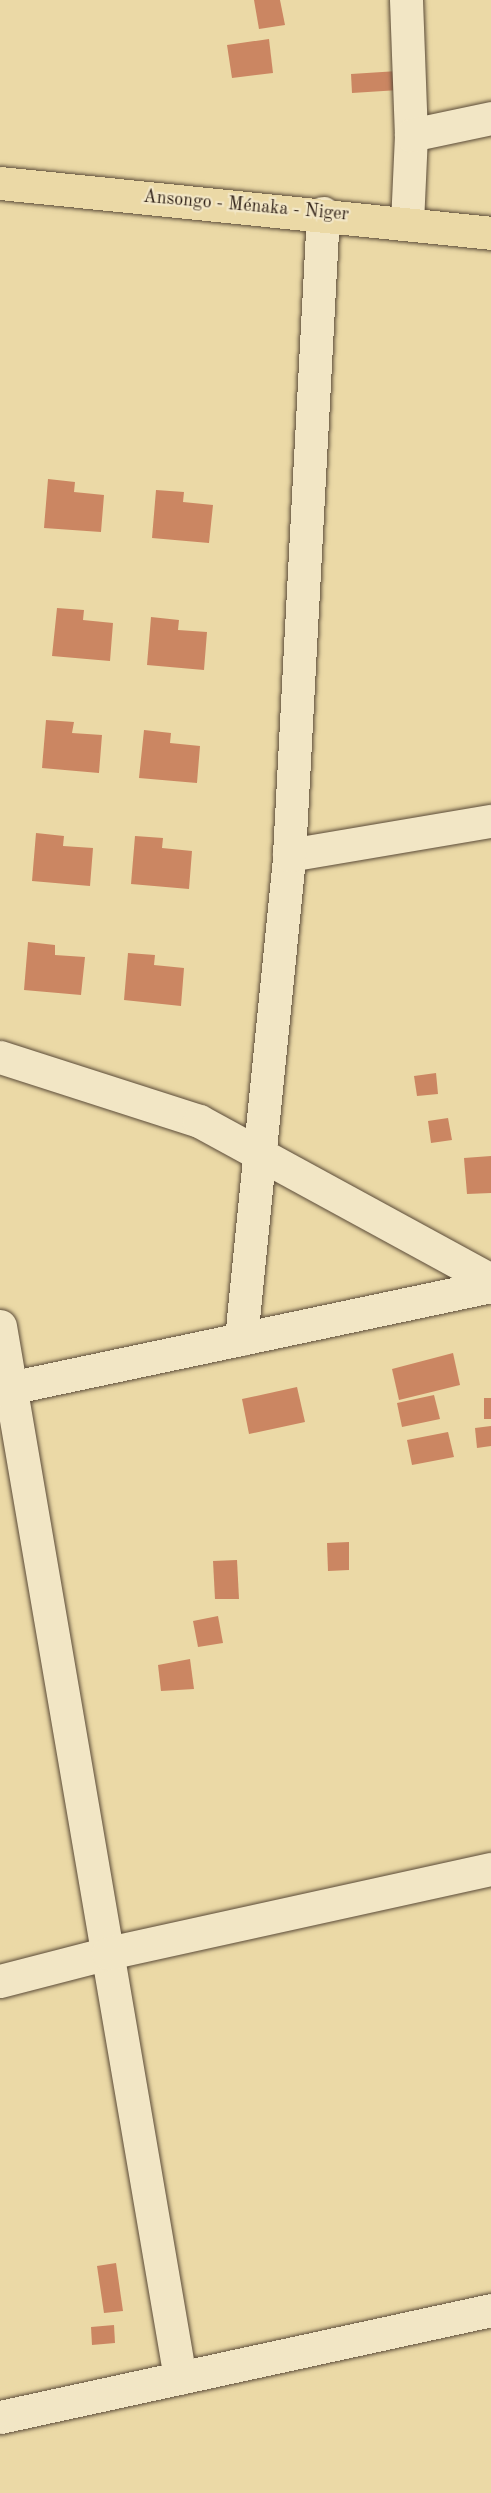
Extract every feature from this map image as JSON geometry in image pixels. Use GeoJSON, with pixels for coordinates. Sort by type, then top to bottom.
{"type":"FeatureCollection","features":[{"type":"Feature","properties":{"kind":"main road","name":"Ansongo - Ménaka - Niger"},"geometry":{"type":"LineString","coordinates":[[0,183],[323,213],[491,233]]}},
{"type":"Feature","properties":{"kind":"street"},"geometry":{"type":"LineString","coordinates":[[406,0],[411,135],[407,222]]}},
{"type":"Feature","properties":{"kind":"street"},"geometry":{"type":"LineString","coordinates":[[411,135],[491,118]]}},
{"type":"Feature","properties":{"kind":"street"},"geometry":{"type":"LineString","coordinates":[[241,1339],[289,855],[323,213]]}},
{"type":"Feature","properties":{"kind":"street"},"geometry":{"type":"LineString","coordinates":[[289,855],[491,821]]}},
{"type":"Feature","properties":{"kind":"street"},"geometry":{"type":"LineString","coordinates":[[0,1057],[199,1121],[491,1280]]}},
{"type":"Feature","properties":{"kind":"street"},"geometry":{"type":"LineString","coordinates":[[5,1389],[491,1286]]}},
{"type":"Feature","properties":{"kind":"street"},"geometry":{"type":"LineString","coordinates":[[0,1326],[5,1389],[108,1953],[180,2378]]}},
{"type":"Feature","properties":{"kind":"street"},"geometry":{"type":"LineString","coordinates":[[0,1981],[108,1953],[491,1869]]}},
{"type":"Feature","properties":{"kind":"street"},"geometry":{"type":"LineString","coordinates":[[0,2416],[491,2310]]}},
{"type":"Feature","properties":{"kind":"building"},"geometry":{"type":"Polygon","coordinates":[[[254,0],[280,0],[285,25],[259,29],[254,0]]]}},
{"type":"Feature","properties":{"kind":"building"},"geometry":{"type":"Polygon","coordinates":[[[269,39],[273,73],[232,78],[227,45],[269,39]]]}},
{"type":"Feature","properties":{"kind":"building"},"geometry":{"type":"Polygon","coordinates":[[[398,71],[399,90],[352,93],[351,74],[398,71]]]}},
{"type":"Feature","properties":{"kind":"building"},"geometry":{"type":"Polygon","coordinates":[[[48,479],[75,482],[74,492],[104,495],[101,532],[44,528],[48,479]]]}},
{"type":"Feature","properties":{"kind":"building"},"geometry":{"type":"Polygon","coordinates":[[[156,490],[184,492],[183,502],[213,505],[209,543],[152,538],[156,490]]]}},
{"type":"Feature","properties":{"kind":"building"},"geometry":{"type":"Polygon","coordinates":[[[57,608],[84,610],[83,620],[113,623],[110,661],[52,656],[57,608]]]}},
{"type":"Feature","properties":{"kind":"building"},"geometry":{"type":"Polygon","coordinates":[[[151,617],[179,620],[178,630],[207,632],[204,670],[147,665],[151,617]]]}},
{"type":"Feature","properties":{"kind":"building"},"geometry":{"type":"Polygon","coordinates":[[[46,720],[74,722],[72,733],[102,735],[99,773],[42,768],[46,720]]]}},
{"type":"Feature","properties":{"kind":"building"},"geometry":{"type":"Polygon","coordinates":[[[144,730],[171,733],[170,743],[200,746],[197,783],[139,778],[144,730]]]}},
{"type":"Feature","properties":{"kind":"building"},"geometry":{"type":"Polygon","coordinates":[[[36,833],[64,836],[63,846],[93,848],[90,886],[32,881],[36,833]]]}},
{"type":"Feature","properties":{"kind":"building"},"geometry":{"type":"Polygon","coordinates":[[[135,836],[163,838],[162,848],[192,851],[189,889],[131,884],[135,836]]]}},
{"type":"Feature","properties":{"kind":"building"},"geometry":{"type":"Polygon","coordinates":[[[28,942],[55,945],[55,955],[85,957],[81,995],[24,990],[28,942]]]}},
{"type":"Feature","properties":{"kind":"building"},"geometry":{"type":"Polygon","coordinates":[[[128,953],[155,955],[154,965],[184,968],[181,1006],[124,1000],[128,953]]]}},
{"type":"Feature","properties":{"kind":"building"},"geometry":{"type":"Polygon","coordinates":[[[436,1073],[438,1094],[417,1096],[414,1076],[436,1073]]]}},
{"type":"Feature","properties":{"kind":"building"},"geometry":{"type":"Polygon","coordinates":[[[448,1118],[452,1140],[431,1143],[428,1121],[448,1118]]]}},
{"type":"Feature","properties":{"kind":"building"},"geometry":{"type":"Polygon","coordinates":[[[491,1156],[491,1193],[467,1194],[464,1158],[491,1156]]]}},
{"type":"Feature","properties":{"kind":"building"},"geometry":{"type":"Polygon","coordinates":[[[453,1353],[460,1385],[399,1400],[392,1369],[453,1353]]]}},
{"type":"Feature","properties":{"kind":"building"},"geometry":{"type":"Polygon","coordinates":[[[297,1387],[305,1422],[249,1434],[242,1399],[297,1387]]]}},
{"type":"Feature","properties":{"kind":"building"},"geometry":{"type":"Polygon","coordinates":[[[434,1395],[440,1419],[402,1427],[397,1403],[434,1395]]]}},
{"type":"Feature","properties":{"kind":"building"},"geometry":{"type":"Polygon","coordinates":[[[484,1398],[491,1398],[491,1419],[484,1419],[484,1398]]]}},
{"type":"Feature","properties":{"kind":"building"},"geometry":{"type":"Polygon","coordinates":[[[491,1426],[491,1446],[477,1448],[475,1428],[491,1426]]]}},
{"type":"Feature","properties":{"kind":"building"},"geometry":{"type":"Polygon","coordinates":[[[448,1432],[454,1457],[412,1465],[407,1440],[448,1432]]]}},
{"type":"Feature","properties":{"kind":"building"},"geometry":{"type":"Polygon","coordinates":[[[349,1542],[349,1570],[328,1571],[327,1543],[349,1542]]]}},
{"type":"Feature","properties":{"kind":"building"},"geometry":{"type":"Polygon","coordinates":[[[237,1560],[239,1599],[215,1599],[213,1561],[237,1560]]]}},
{"type":"Feature","properties":{"kind":"building"},"geometry":{"type":"Polygon","coordinates":[[[218,1616],[223,1643],[198,1647],[193,1621],[218,1616]]]}},
{"type":"Feature","properties":{"kind":"building"},"geometry":{"type":"Polygon","coordinates":[[[190,1659],[194,1689],[161,1691],[158,1665],[190,1659]]]}},
{"type":"Feature","properties":{"kind":"building"},"geometry":{"type":"Polygon","coordinates":[[[116,2263],[123,2311],[104,2313],[97,2266],[116,2263]]]}},
{"type":"Feature","properties":{"kind":"building"},"geometry":{"type":"Polygon","coordinates":[[[114,2325],[115,2343],[92,2345],[91,2327],[114,2325]]]}}]}
